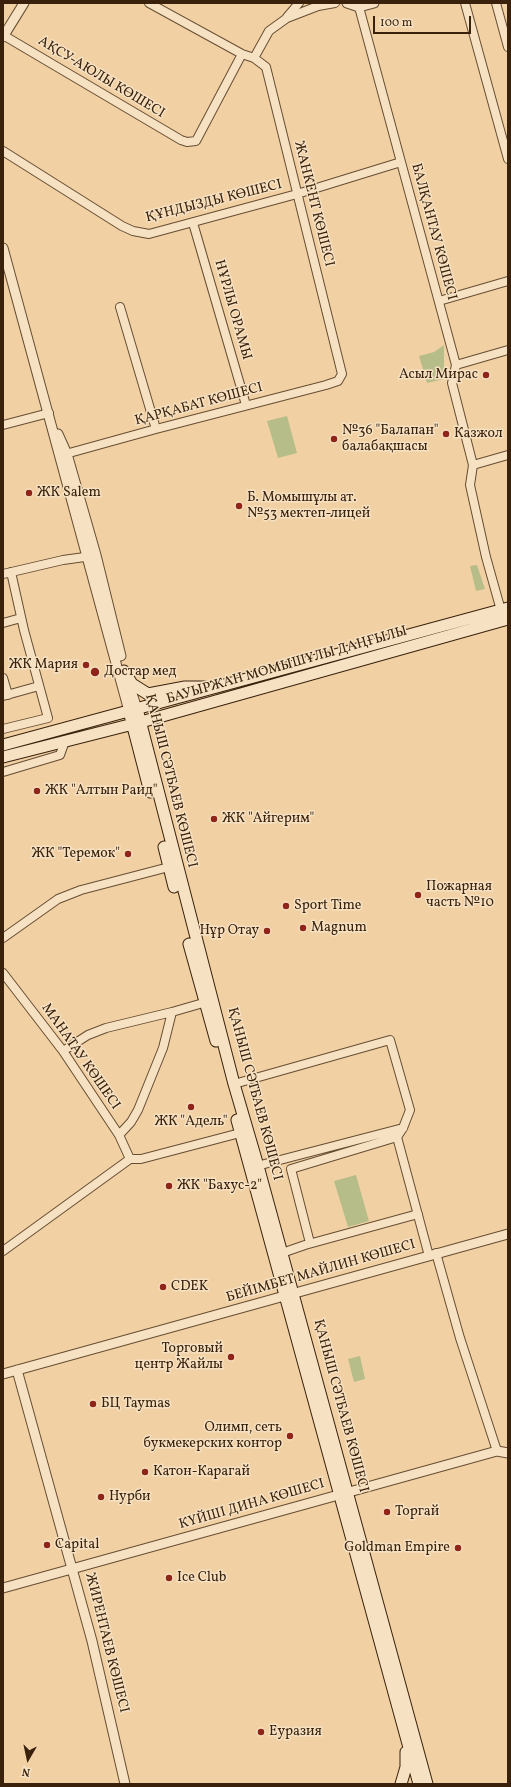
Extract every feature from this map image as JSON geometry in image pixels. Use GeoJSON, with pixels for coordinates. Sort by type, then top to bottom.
{"type":"FeatureCollection","features":[{"type":"Feature","properties":{"kind":"main road","name":"БАУЫРЖАН МОМЫШҰЛЫ ДАҢҒЫЛЫ"},"geometry":{"type":"LineString","coordinates":[[3,744],[505,614]]}},
{"type":"Feature","properties":{"kind":"main road","name":"БАУЫРЖАН МОМЫШҰЛЫ ДАҢҒЫЛЫ"},"geometry":{"type":"LineString","coordinates":[[3,757],[137,723],[505,614]]}},
{"type":"Feature","properties":{"kind":"main road"},"geometry":{"type":"LineString","coordinates":[[124,671],[132,684],[148,694],[185,687],[220,687]]}},
{"type":"Feature","properties":{"kind":"main road","name":"ҚАНЫШ СӘТБАЕВ КӨШЕСІ"},"geometry":{"type":"LineString","coordinates":[[133,710],[193,930],[240,1133],[254,1167],[282,1253],[289,1296]]}},
{"type":"Feature","properties":{"kind":"main road","name":"ҚАНЫШ СӘТБАЕВ КӨШЕСІ"},"geometry":{"type":"LineString","coordinates":[[137,723],[169,867],[234,1084],[254,1167],[289,1296],[344,1494],[428,1784]]}},
{"type":"Feature","properties":{"kind":"main road","name":"ҚАНЫШ СӘТБАЕВ КӨШЕСІ"},"geometry":{"type":"LineString","coordinates":[[344,1494],[405,1738],[419,1784]]}},
{"type":"Feature","properties":{"kind":"main road"},"geometry":{"type":"LineString","coordinates":[[401,1784],[406,1767],[405,1738]]}},
{"type":"Feature","properties":{"kind":"street"},"geometry":{"type":"LineString","coordinates":[[3,36],[24,3]]}},
{"type":"Feature","properties":{"kind":"street","name":"ЖАНКЕНТ КӨШЕСІ"},"geometry":{"type":"LineString","coordinates":[[149,3],[242,54],[254,58],[266,67],[342,374]]}},
{"type":"Feature","properties":{"kind":"street"},"geometry":{"type":"LineString","coordinates":[[287,18],[299,3]]}},
{"type":"Feature","properties":{"kind":"street"},"geometry":{"type":"LineString","coordinates":[[254,58],[269,31],[287,18],[318,6],[335,3]]}},
{"type":"Feature","properties":{"kind":"street"},"geometry":{"type":"LineString","coordinates":[[346,3],[359,7],[374,3]]}},
{"type":"Feature","properties":{"kind":"street"},"geometry":{"type":"LineString","coordinates":[[465,3],[508,159]]}},
{"type":"Feature","properties":{"kind":"street"},"geometry":{"type":"LineString","coordinates":[[496,3],[508,48]]}},
{"type":"Feature","properties":{"kind":"street","name":"БАЛҚАНТАУ КӨШЕСІ"},"geometry":{"type":"LineString","coordinates":[[359,7],[456,365],[452,383],[473,465]]}},
{"type":"Feature","properties":{"kind":"street","name":"АҚСУ-АЮЛЫ КӨШЕСІ"},"geometry":{"type":"LineString","coordinates":[[3,36],[181,140],[187,142],[196,141],[242,54]]}},
{"type":"Feature","properties":{"kind":"street","name":"ҚҰНДЫЗДЫ КӨШЕСІ"},"geometry":{"type":"LineString","coordinates":[[3,151],[132,231],[149,234],[297,194],[401,162]]}},
{"type":"Feature","properties":{"kind":"street","name":"НҰРЛЫ ОРАМЫ"},"geometry":{"type":"LineString","coordinates":[[193,223],[246,405]]}},
{"type":"Feature","properties":{"kind":"street","name":"ҚАНЫШ СӘТБАЕВ КӨШЕСІ"},"geometry":{"type":"LineString","coordinates":[[3,248],[49,413],[63,455],[92,556],[124,671],[133,710]]}},
{"type":"Feature","properties":{"kind":"street"},"geometry":{"type":"LineString","coordinates":[[439,301],[508,281]]}},
{"type":"Feature","properties":{"kind":"street"},"geometry":{"type":"LineString","coordinates":[[120,307],[156,429]]}},
{"type":"Feature","properties":{"kind":"street"},"geometry":{"type":"LineString","coordinates":[[456,365],[508,350]]}},
{"type":"Feature","properties":{"kind":"street","name":"ҚАРҚАБАТ КӨШЕСІ"},"geometry":{"type":"LineString","coordinates":[[63,455],[338,381],[342,374]]}},
{"type":"Feature","properties":{"kind":"street"},"geometry":{"type":"LineString","coordinates":[[3,425],[49,413]]}},
{"type":"Feature","properties":{"kind":"street"},"geometry":{"type":"LineString","coordinates":[[505,614],[486,557],[470,485],[471,468],[473,465],[508,455]]}},
{"type":"Feature","properties":{"kind":"street"},"geometry":{"type":"LineString","coordinates":[[3,729],[48,718],[21,618],[7,573],[63,560],[92,556]]}},
{"type":"Feature","properties":{"kind":"street","name":"ҚАНЫШ СӘТБАЕВ КӨШЕСІ"},"geometry":{"type":"LineString","coordinates":[[92,556],[133,710]]}},
{"type":"Feature","properties":{"kind":"street"},"geometry":{"type":"LineString","coordinates":[[3,623],[21,618]]}},
{"type":"Feature","properties":{"kind":"street"},"geometry":{"type":"LineString","coordinates":[[3,678],[5,695],[39,686]]}},
{"type":"Feature","properties":{"kind":"street"},"geometry":{"type":"LineString","coordinates":[[3,772],[60,755],[65,741]]}},
{"type":"Feature","properties":{"kind":"street"},"geometry":{"type":"LineString","coordinates":[[3,938],[58,899],[81,890],[169,867]]}},
{"type":"Feature","properties":{"kind":"street","name":"МАНАТАУ КӨШЕСІ"},"geometry":{"type":"LineString","coordinates":[[3,973],[63,1051],[119,1135],[130,1159]]}},
{"type":"Feature","properties":{"kind":"street"},"geometry":{"type":"LineString","coordinates":[[63,1051],[88,1035],[106,1028],[172,1012],[209,1001]]}},
{"type":"Feature","properties":{"kind":"street"},"geometry":{"type":"LineString","coordinates":[[119,1135],[138,1110],[163,1048],[172,1012]]}},
{"type":"Feature","properties":{"kind":"street"},"geometry":{"type":"LineString","coordinates":[[234,1084],[390,1040],[410,1110],[403,1128],[397,1137],[291,1169],[310,1243]]}},
{"type":"Feature","properties":{"kind":"street"},"geometry":{"type":"LineString","coordinates":[[254,1167],[403,1128]]}},
{"type":"Feature","properties":{"kind":"street"},"geometry":{"type":"LineString","coordinates":[[3,1251],[130,1159],[141,1159],[240,1133]]}},
{"type":"Feature","properties":{"kind":"street"},"geometry":{"type":"LineString","coordinates":[[397,1137],[418,1214],[433,1255],[497,1452]]}},
{"type":"Feature","properties":{"kind":"street"},"geometry":{"type":"LineString","coordinates":[[282,1253],[310,1243],[418,1214]]}},
{"type":"Feature","properties":{"kind":"street","name":"БЕЙІМБЕТ МАЙЛИН КӨШЕСІ"},"geometry":{"type":"LineString","coordinates":[[3,1374],[289,1296],[508,1234]]}},
{"type":"Feature","properties":{"kind":"street","name":"ЖИРЕНТАЕВ КӨШЕСІ"},"geometry":{"type":"LineString","coordinates":[[17,1370],[92,1641],[125,1784]]}},
{"type":"Feature","properties":{"kind":"street","name":"КҮЙШІ ДИНА КӨШЕСІ"},"geometry":{"type":"LineString","coordinates":[[3,1588],[497,1452],[508,1453]]}},
{"type":"Feature","properties":{"kind":"green space"},"geometry":{"type":"Polygon","coordinates":[[[444,345],[444,379],[427,383],[419,356],[434,352],[444,345]]]}},
{"type":"Feature","properties":{"kind":"green space"},"geometry":{"type":"Polygon","coordinates":[[[287,416],[297,453],[278,458],[267,421],[287,416]]]}},
{"type":"Feature","properties":{"kind":"green space"},"geometry":{"type":"Polygon","coordinates":[[[477,565],[485,589],[476,591],[470,566],[477,565]]]}},
{"type":"Feature","properties":{"kind":"green space"},"geometry":{"type":"Polygon","coordinates":[[[356,1175],[369,1221],[348,1227],[334,1181],[356,1175]]]}},
{"type":"Feature","properties":{"kind":"green space"},"geometry":{"type":"Polygon","coordinates":[[[360,1356],[365,1379],[354,1382],[348,1359],[360,1356]]]}},
{"type":"Feature","properties":{"kind":"place","name":"Асыл Мирас"},"geometry":{"type":"Point","coordinates":[486,375]}},
{"type":"Feature","properties":{"kind":"place","name":"Казжол"},"geometry":{"type":"Point","coordinates":[446,434]}},
{"type":"Feature","properties":{"kind":"place","name":"№36 \"Балапан\" балабақшасы"},"geometry":{"type":"Point","coordinates":[334,439]}},
{"type":"Feature","properties":{"kind":"place","name":"ЖК Salem"},"geometry":{"type":"Point","coordinates":[29,493]}},
{"type":"Feature","properties":{"kind":"place","name":"Б. Момышұлы ат. №53 мектеп-лицей"},"geometry":{"type":"Point","coordinates":[239,506]}},
{"type":"Feature","properties":{"kind":"place","name":"ЖК Мария"},"geometry":{"type":"Point","coordinates":[86,665]}},
{"type":"Feature","properties":{"kind":"place","name":"Достар мед"},"geometry":{"type":"Point","coordinates":[95,672]}},
{"type":"Feature","properties":{"kind":"place","name":"ЖК \"Алтын Раид\""},"geometry":{"type":"Point","coordinates":[37,791]}},
{"type":"Feature","properties":{"kind":"place","name":"ЖК \"Айгерим\""},"geometry":{"type":"Point","coordinates":[214,819]}},
{"type":"Feature","properties":{"kind":"place","name":"ЖК \"Теремок\""},"geometry":{"type":"Point","coordinates":[128,854]}},
{"type":"Feature","properties":{"kind":"place","name":"Пожарная часть №10"},"geometry":{"type":"Point","coordinates":[418,895]}},
{"type":"Feature","properties":{"kind":"place","name":"Sport Time"},"geometry":{"type":"Point","coordinates":[286,906]}},
{"type":"Feature","properties":{"kind":"place","name":"Magnum"},"geometry":{"type":"Point","coordinates":[303,928]}},
{"type":"Feature","properties":{"kind":"place","name":"Нұр Отау"},"geometry":{"type":"Point","coordinates":[267,931]}},
{"type":"Feature","properties":{"kind":"place","name":"ЖК \"Адель\""},"geometry":{"type":"Point","coordinates":[191,1107]}},
{"type":"Feature","properties":{"kind":"place","name":"ЖК \"Бахус-2\""},"geometry":{"type":"Point","coordinates":[169,1186]}},
{"type":"Feature","properties":{"kind":"place","name":"CDEK"},"geometry":{"type":"Point","coordinates":[163,1287]}},
{"type":"Feature","properties":{"kind":"place","name":"Торговый центр Жайлы"},"geometry":{"type":"Point","coordinates":[231,1357]}},
{"type":"Feature","properties":{"kind":"place","name":"БЦ Taymas"},"geometry":{"type":"Point","coordinates":[93,1404]}},
{"type":"Feature","properties":{"kind":"place","name":"Олимп, сеть букмекерских контор"},"geometry":{"type":"Point","coordinates":[290,1436]}},
{"type":"Feature","properties":{"kind":"place","name":"Катон-Карагай"},"geometry":{"type":"Point","coordinates":[145,1472]}},
{"type":"Feature","properties":{"kind":"place","name":"Нурби"},"geometry":{"type":"Point","coordinates":[101,1497]}},
{"type":"Feature","properties":{"kind":"place","name":"Торгай"},"geometry":{"type":"Point","coordinates":[387,1512]}},
{"type":"Feature","properties":{"kind":"place","name":"Capital"},"geometry":{"type":"Point","coordinates":[47,1545]}},
{"type":"Feature","properties":{"kind":"place","name":"Goldman Empire"},"geometry":{"type":"Point","coordinates":[458,1548]}},
{"type":"Feature","properties":{"kind":"place","name":"Ice Club"},"geometry":{"type":"Point","coordinates":[169,1578]}},
{"type":"Feature","properties":{"kind":"place","name":"Еуразия"},"geometry":{"type":"Point","coordinates":[261,1732]}}]}
